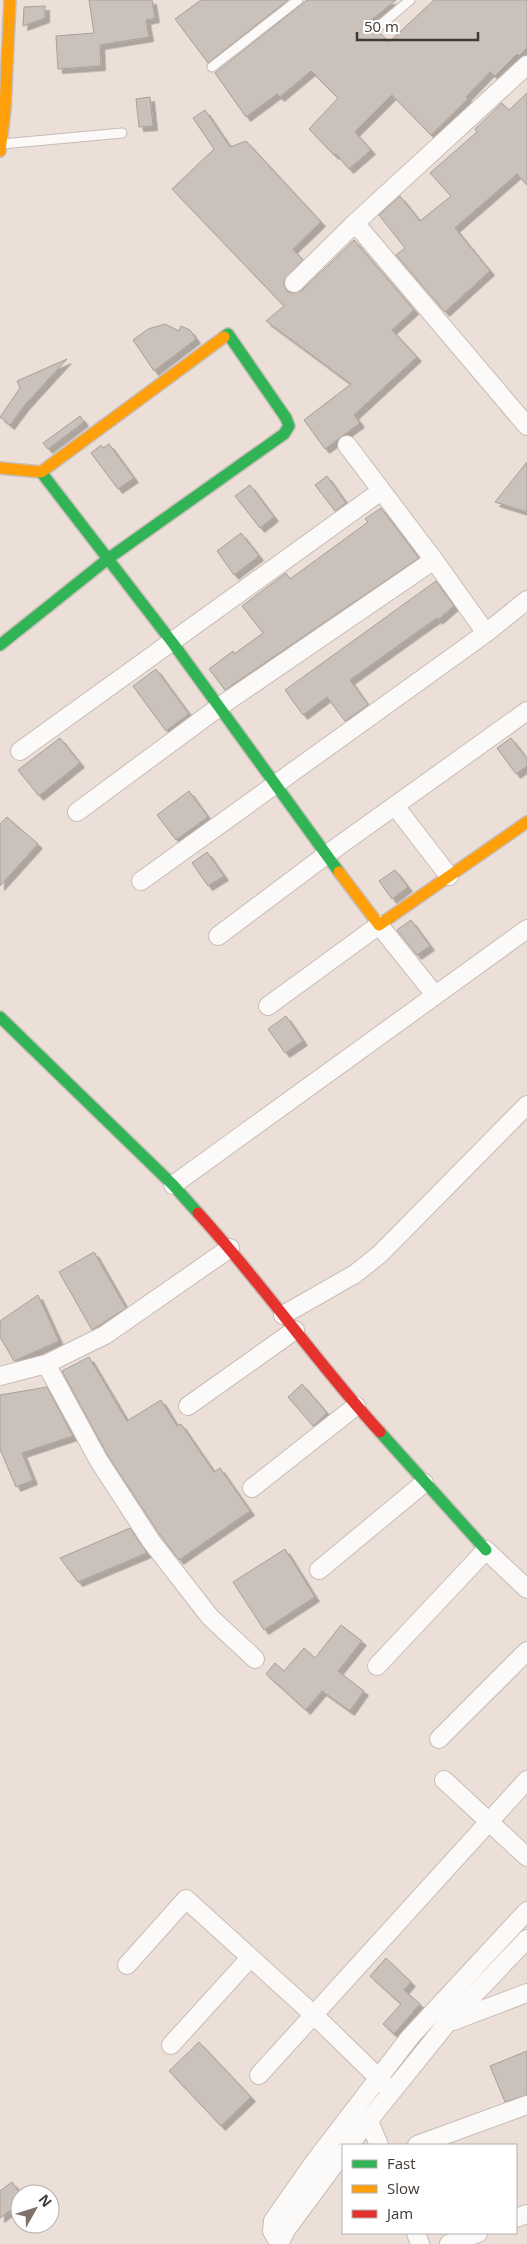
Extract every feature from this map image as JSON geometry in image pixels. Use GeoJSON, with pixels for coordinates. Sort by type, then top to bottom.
{"type":"FeatureCollection","features":[{"type":"Feature","properties":{"kind":"street"},"geometry":{"type":"LineString","coordinates":[[0,148],[5,108],[7,10]]}},
{"type":"Feature","properties":{"kind":"street"},"geometry":{"type":"LineString","coordinates":[[294,283],[355,223],[527,65]]}},
{"type":"Feature","properties":{"kind":"street"},"geometry":{"type":"LineString","coordinates":[[355,223],[527,426]]}},
{"type":"Feature","properties":{"kind":"street"},"geometry":{"type":"LineString","coordinates":[[0,468],[42,472],[228,334],[286,418],[289,426],[284,434],[109,558],[0,645]]}},
{"type":"Feature","properties":{"kind":"street"},"geometry":{"type":"LineString","coordinates":[[347,445],[434,560],[486,633]]}},
{"type":"Feature","properties":{"kind":"street"},"geometry":{"type":"LineString","coordinates":[[42,472],[172,642],[326,855],[435,995]]}},
{"type":"Feature","properties":{"kind":"street"},"geometry":{"type":"LineString","coordinates":[[20,751],[381,492]]}},
{"type":"Feature","properties":{"kind":"street"},"geometry":{"type":"LineString","coordinates":[[77,812],[219,707],[434,560]]}},
{"type":"Feature","properties":{"kind":"street"},"geometry":{"type":"LineString","coordinates":[[141,881],[275,782],[486,633],[527,600]]}},
{"type":"Feature","properties":{"kind":"street"},"geometry":{"type":"LineString","coordinates":[[218,936],[326,855],[527,712]]}},
{"type":"Feature","properties":{"kind":"street"},"geometry":{"type":"LineString","coordinates":[[395,806],[449,876]]}},
{"type":"Feature","properties":{"kind":"street"},"geometry":{"type":"LineString","coordinates":[[268,1006],[379,924],[527,822]]}},
{"type":"Feature","properties":{"kind":"street"},"geometry":{"type":"LineString","coordinates":[[172,1185],[527,929]]}},
{"type":"Feature","properties":{"kind":"street"},"geometry":{"type":"LineString","coordinates":[[0,1017],[172,1185],[230,1248],[356,1406],[486,1550],[527,1589]]}},
{"type":"Feature","properties":{"kind":"street"},"geometry":{"type":"LineString","coordinates":[[283,1315],[355,1274],[380,1254],[527,1105]]}},
{"type":"Feature","properties":{"kind":"street"},"geometry":{"type":"LineString","coordinates":[[0,1376],[46,1364],[105,1335],[230,1248]]}},
{"type":"Feature","properties":{"kind":"street"},"geometry":{"type":"LineString","coordinates":[[188,1406],[295,1330]]}},
{"type":"Feature","properties":{"kind":"street"},"geometry":{"type":"LineString","coordinates":[[46,1364],[99,1461],[151,1541],[210,1618],[255,1659]]}},
{"type":"Feature","properties":{"kind":"street"},"geometry":{"type":"LineString","coordinates":[[252,1488],[356,1406]]}},
{"type":"Feature","properties":{"kind":"street"},"geometry":{"type":"LineString","coordinates":[[319,1570],[424,1483]]}},
{"type":"Feature","properties":{"kind":"street"},"geometry":{"type":"LineString","coordinates":[[377,1666],[486,1550]]}},
{"type":"Feature","properties":{"kind":"street"},"geometry":{"type":"LineString","coordinates":[[439,1739],[527,1651]]}},
{"type":"Feature","properties":{"kind":"street"},"geometry":{"type":"LineString","coordinates":[[444,1780],[527,1857]]}},
{"type":"Feature","properties":{"kind":"street"},"geometry":{"type":"LineString","coordinates":[[259,2075],[527,1780]]}},
{"type":"Feature","properties":{"kind":"street"},"geometry":{"type":"LineString","coordinates":[[127,1965],[186,1900],[314,2014],[392,2090]]}},
{"type":"Feature","properties":{"kind":"street"},"geometry":{"type":"LineString","coordinates":[[342,2154],[279,2243],[272,2231],[273,2221],[378,2077],[440,2003],[527,1911]]}},
{"type":"Feature","properties":{"kind":"street"},"geometry":{"type":"LineString","coordinates":[[350,2144],[448,2022],[527,1939]]}},
{"type":"Feature","properties":{"kind":"street"},"geometry":{"type":"LineString","coordinates":[[171,2045],[250,1958]]}},
{"type":"Feature","properties":{"kind":"street"},"geometry":{"type":"LineString","coordinates":[[448,2022],[527,1993]]}},
{"type":"Feature","properties":{"kind":"street"},"geometry":{"type":"LineString","coordinates":[[420,2144],[527,2105]]}},
{"type":"Feature","properties":{"kind":"street"},"geometry":{"type":"LineString","coordinates":[[368,2120],[379,2144]]}},
{"type":"Feature","properties":{"kind":"street"},"geometry":{"type":"LineString","coordinates":[[449,2244],[475,2234]]}},
{"type":"Feature","properties":{"kind":"lane"},"geometry":{"type":"LineString","coordinates":[[212,67],[298,0]]}},
{"type":"Feature","properties":{"kind":"lane"},"geometry":{"type":"LineString","coordinates":[[378,27],[410,0]]}},
{"type":"Feature","properties":{"kind":"lane"},"geometry":{"type":"LineString","coordinates":[[0,148],[122,133]]}},
{"type":"Feature","properties":{"kind":"building"},"geometry":{"type":"Polygon","coordinates":[[[89,0],[152,0],[155,18],[146,20],[149,37],[100,45],[101,66],[58,69],[56,36],[94,33],[89,0]]]}},
{"type":"Feature","properties":{"kind":"building"},"geometry":{"type":"Polygon","coordinates":[[[201,0],[288,0],[208,63],[175,19],[201,0]]]}},
{"type":"Feature","properties":{"kind":"building"},"geometry":{"type":"Polygon","coordinates":[[[307,0],[396,0],[369,22],[374,31],[380,33],[389,42],[434,0],[527,0],[527,48],[519,56],[517,54],[495,76],[490,72],[466,97],[468,99],[431,135],[392,95],[355,132],[371,150],[349,169],[309,129],[338,98],[311,71],[280,97],[277,94],[246,117],[215,73],[307,0]]]}},
{"type":"Feature","properties":{"kind":"building"},"geometry":{"type":"Polygon","coordinates":[[[45,6],[45,18],[23,26],[24,7],[45,6]]]}},
{"type":"Feature","properties":{"kind":"building"},"geometry":{"type":"Polygon","coordinates":[[[527,93],[527,185],[517,174],[455,228],[490,271],[445,312],[396,255],[405,248],[379,215],[400,196],[420,221],[451,196],[430,173],[477,132],[475,129],[502,103],[509,110],[527,93]]]}},
{"type":"Feature","properties":{"kind":"building"},"geometry":{"type":"Polygon","coordinates":[[[150,97],[153,126],[139,127],[136,99],[150,97]]]}},
{"type":"Feature","properties":{"kind":"building"},"geometry":{"type":"Polygon","coordinates":[[[205,110],[230,147],[246,141],[321,222],[293,249],[303,260],[284,280],[287,291],[292,293],[301,291],[354,240],[414,310],[392,330],[417,357],[354,415],[360,423],[325,449],[304,420],[351,384],[266,321],[284,306],[172,189],[214,149],[193,118],[205,110]]]}},
{"type":"Feature","properties":{"kind":"building"},"geometry":{"type":"Polygon","coordinates":[[[165,324],[179,331],[181,326],[190,330],[196,339],[154,371],[133,340],[148,329],[165,324]]]}},
{"type":"Feature","properties":{"kind":"building"},"geometry":{"type":"Polygon","coordinates":[[[67,359],[25,405],[10,425],[0,417],[20,388],[17,381],[67,359]]]}},
{"type":"Feature","properties":{"kind":"building"},"geometry":{"type":"Polygon","coordinates":[[[80,416],[84,422],[48,449],[43,443],[80,416]]]}},
{"type":"Feature","properties":{"kind":"building"},"geometry":{"type":"Polygon","coordinates":[[[109,444],[134,478],[118,489],[91,453],[101,445],[103,448],[109,444]]]}},
{"type":"Feature","properties":{"kind":"building"},"geometry":{"type":"Polygon","coordinates":[[[527,462],[527,512],[495,502],[527,462]]]}},
{"type":"Feature","properties":{"kind":"building"},"geometry":{"type":"Polygon","coordinates":[[[327,476],[346,503],[335,511],[315,485],[327,476]]]}},
{"type":"Feature","properties":{"kind":"building"},"geometry":{"type":"Polygon","coordinates":[[[250,485],[274,517],[260,528],[235,496],[250,485]]]}},
{"type":"Feature","properties":{"kind":"building"},"geometry":{"type":"Polygon","coordinates":[[[381,508],[419,558],[225,690],[209,669],[233,651],[234,654],[263,633],[242,606],[286,573],[290,579],[368,522],[365,519],[381,508]]]}},
{"type":"Feature","properties":{"kind":"building"},"geometry":{"type":"Polygon","coordinates":[[[241,533],[259,556],[234,575],[217,551],[241,533]]]}},
{"type":"Feature","properties":{"kind":"building"},"geometry":{"type":"Polygon","coordinates":[[[436,581],[454,606],[438,620],[437,618],[350,680],[368,705],[345,721],[327,697],[303,715],[285,690],[436,581]]]}},
{"type":"Feature","properties":{"kind":"building"},"geometry":{"type":"Polygon","coordinates":[[[156,669],[189,714],[166,731],[133,686],[156,669]]]}},
{"type":"Feature","properties":{"kind":"building"},"geometry":{"type":"Polygon","coordinates":[[[60,738],[80,763],[39,796],[18,770],[60,738]]]}},
{"type":"Feature","properties":{"kind":"building"},"geometry":{"type":"Polygon","coordinates":[[[511,738],[527,759],[527,766],[516,774],[497,748],[511,738]]]}},
{"type":"Feature","properties":{"kind":"building"},"geometry":{"type":"Polygon","coordinates":[[[189,791],[208,817],[176,840],[157,815],[189,791]]]}},
{"type":"Feature","properties":{"kind":"building"},"geometry":{"type":"Polygon","coordinates":[[[7,817],[38,844],[0,886],[0,824],[7,817]]]}},
{"type":"Feature","properties":{"kind":"building"},"geometry":{"type":"Polygon","coordinates":[[[207,852],[224,876],[208,886],[192,863],[207,852]]]}},
{"type":"Feature","properties":{"kind":"building"},"geometry":{"type":"Polygon","coordinates":[[[395,870],[408,887],[392,899],[379,881],[395,870]]]}},
{"type":"Feature","properties":{"kind":"building"},"geometry":{"type":"Polygon","coordinates":[[[411,920],[430,946],[417,955],[397,930],[411,920]]]}},
{"type":"Feature","properties":{"kind":"building"},"geometry":{"type":"Polygon","coordinates":[[[286,1016],[303,1041],[285,1053],[268,1029],[286,1016]]]}},
{"type":"Feature","properties":{"kind":"building"},"geometry":{"type":"Polygon","coordinates":[[[94,1252],[126,1308],[92,1330],[59,1272],[94,1252]]]}},
{"type":"Feature","properties":{"kind":"building"},"geometry":{"type":"Polygon","coordinates":[[[38,1295],[59,1341],[14,1361],[0,1337],[0,1321],[38,1295]]]}},
{"type":"Feature","properties":{"kind":"building"},"geometry":{"type":"Polygon","coordinates":[[[89,1357],[127,1421],[161,1400],[177,1426],[181,1424],[214,1472],[220,1468],[250,1511],[179,1560],[160,1535],[108,1456],[62,1371],[89,1357]]]}},
{"type":"Feature","properties":{"kind":"building"},"geometry":{"type":"Polygon","coordinates":[[[302,1384],[327,1413],[313,1426],[288,1397],[302,1384]]]}},
{"type":"Feature","properties":{"kind":"building"},"geometry":{"type":"Polygon","coordinates":[[[47,1387],[73,1436],[22,1453],[33,1480],[16,1487],[0,1449],[0,1395],[47,1387]]]}},
{"type":"Feature","properties":{"kind":"building"},"geometry":{"type":"Polygon","coordinates":[[[130,1528],[147,1553],[78,1582],[60,1558],[130,1528]]]}},
{"type":"Feature","properties":{"kind":"building"},"geometry":{"type":"Polygon","coordinates":[[[285,1549],[315,1597],[264,1630],[233,1582],[285,1549]]]}},
{"type":"Feature","properties":{"kind":"building"},"geometry":{"type":"Polygon","coordinates":[[[341,1625],[362,1641],[338,1671],[364,1691],[350,1711],[322,1691],[306,1710],[266,1674],[275,1663],[284,1671],[304,1648],[315,1658],[341,1625]]]}},
{"type":"Feature","properties":{"kind":"building"},"geometry":{"type":"Polygon","coordinates":[[[386,1958],[411,1982],[404,1990],[420,2004],[394,2034],[383,2024],[401,2004],[370,1976],[386,1958]]]}},
{"type":"Feature","properties":{"kind":"building"},"geometry":{"type":"Polygon","coordinates":[[[199,2042],[251,2097],[221,2126],[169,2071],[199,2042]]]}},
{"type":"Feature","properties":{"kind":"building"},"geometry":{"type":"Polygon","coordinates":[[[527,2051],[527,2095],[505,2102],[490,2066],[527,2051]]]}},
{"type":"Feature","properties":{"kind":"building"},"geometry":{"type":"Polygon","coordinates":[[[12,2182],[13,2184],[10,2184],[10,2210],[0,2218],[0,2191],[12,2182]]]}},
{"type":"Feature","properties":{"kind":"traffic: fast"},"geometry":{"type":"LineString","coordinates":[[0,645],[109,558],[284,434],[289,426],[286,418],[228,334],[224,337]]}},
{"type":"Feature","properties":{"kind":"traffic: fast"},"geometry":{"type":"LineString","coordinates":[[41,472],[172,642],[339,872]]}},
{"type":"Feature","properties":{"kind":"traffic: fast"},"geometry":{"type":"LineString","coordinates":[[0,1017],[173,1185],[198,1213]]}},
{"type":"Feature","properties":{"kind":"traffic: fast"},"geometry":{"type":"LineString","coordinates":[[380,1432],[486,1550]]}},
{"type":"Feature","properties":{"kind":"traffic: slow"},"geometry":{"type":"LineString","coordinates":[[0,151],[5,109],[10,0]]}},
{"type":"Feature","properties":{"kind":"traffic: slow"},"geometry":{"type":"LineString","coordinates":[[0,468],[41,472],[224,337]]}},
{"type":"Feature","properties":{"kind":"traffic: slow"},"geometry":{"type":"LineString","coordinates":[[339,872],[379,925],[527,822]]}},
{"type":"Feature","properties":{"kind":"traffic: jam"},"geometry":{"type":"LineString","coordinates":[[198,1213],[380,1432]]}}]}
